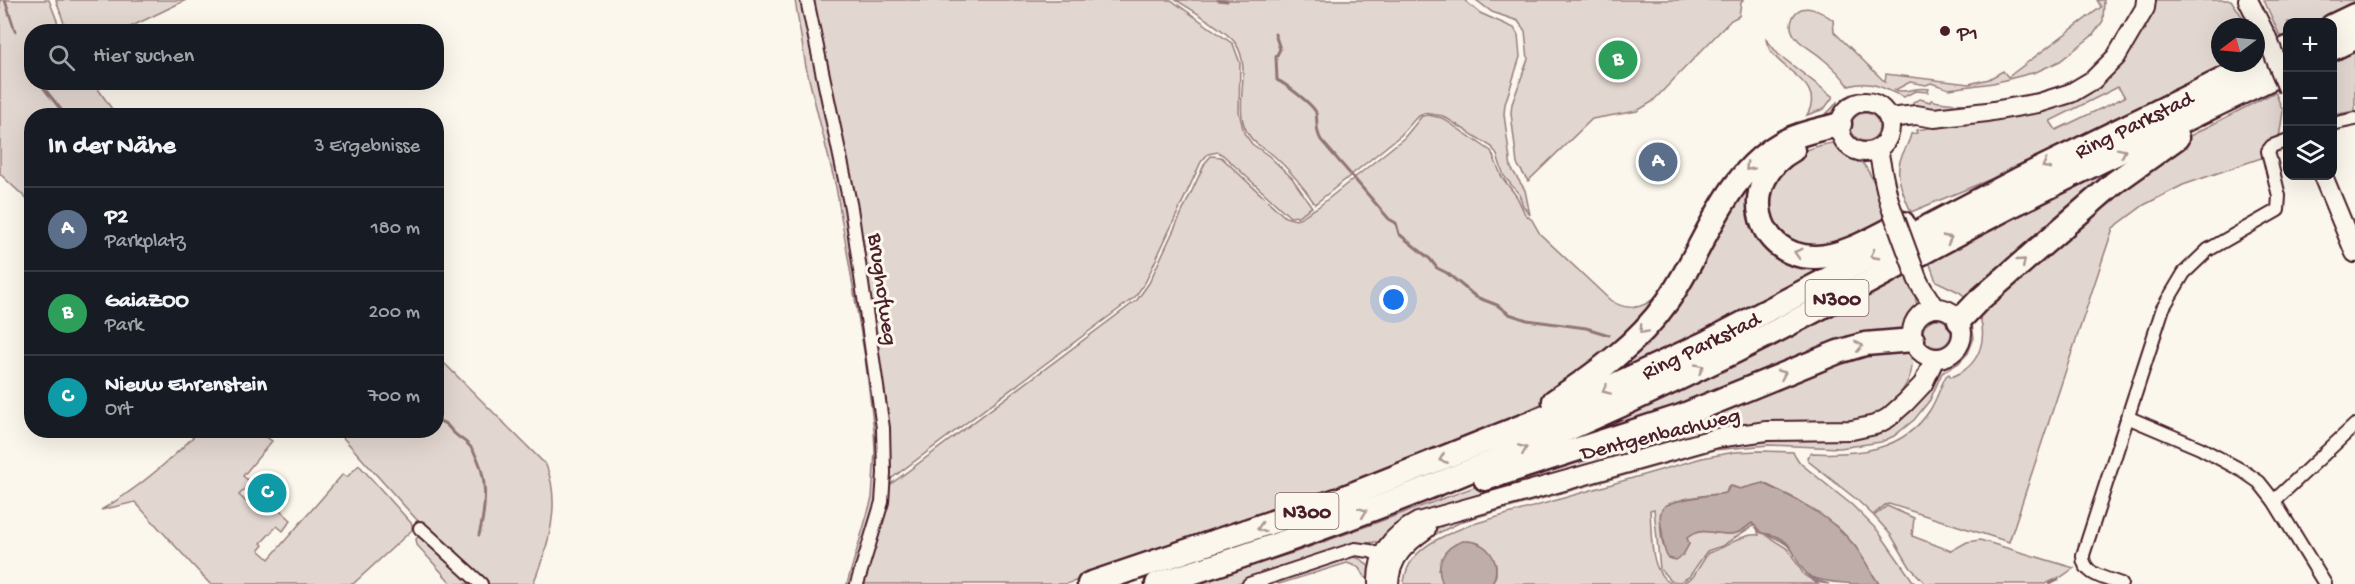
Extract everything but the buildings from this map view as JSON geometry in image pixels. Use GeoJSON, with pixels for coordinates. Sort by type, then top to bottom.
{"type":"FeatureCollection","features":[{"type":"Feature","properties":{"kind":"highway"},"geometry":{"type":"LineString","coordinates":[[2337,24],[2355,15]]}},
{"type":"Feature","properties":{"kind":"highway"},"geometry":{"type":"LineString","coordinates":[[2337,47],[2355,38]]}},
{"type":"Feature","properties":{"kind":"highway","name":"Ring Parkstad"},"geometry":{"type":"LineString","coordinates":[[1089,584],[1280,521],[1497,437],[1705,343],[2277,43]]}},
{"type":"Feature","properties":{"kind":"highway","name":"Ring Parkstad"},"geometry":{"type":"LineString","coordinates":[[1157,584],[1288,540],[1495,462],[1578,425],[1738,350],[1998,212],[2284,72]]}},
{"type":"Feature","properties":{"kind":"highway","name":"N300"},"geometry":{"type":"LineString","coordinates":[[1959,321],[1986,294],[2127,172],[2256,86]]}},
{"type":"Feature","properties":{"kind":"highway","name":"N300"},"geometry":{"type":"LineString","coordinates":[[1841,131],[1791,151],[1775,163],[1762,183],[1758,201],[1766,230],[1777,243],[1796,254],[1814,257],[1836,254],[1986,184],[2019,179]]}},
{"type":"Feature","properties":{"kind":"highway","name":"N300"},"geometry":{"type":"LineString","coordinates":[[1497,437],[1600,370],[1626,348],[1652,321],[1689,269],[1733,188],[1757,159],[1789,139],[1841,131]]}},
{"type":"Feature","properties":{"kind":"highway","name":"N300"},"geometry":{"type":"LineString","coordinates":[[1410,494],[1489,478],[1646,428],[1713,404],[1818,359],[1850,348],[1890,341],[1924,350]]}},
{"type":"Feature","properties":{"kind":"street","name":"Brughofweg"},"geometry":{"type":"LineString","coordinates":[[807,0],[851,207],[883,428],[882,502],[857,584]]}},
{"type":"Feature","properties":{"kind":"street"},"geometry":{"type":"LineString","coordinates":[[2134,0],[2136,20]]}},
{"type":"Feature","properties":{"kind":"street"},"geometry":{"type":"LineString","coordinates":[[1890,124],[1917,115],[1934,118],[2039,103],[2071,93],[2087,84],[2107,67],[2124,46],[2136,20],[2145,8],[2146,0]]}},
{"type":"Feature","properties":{"kind":"street"},"geometry":{"type":"LineString","coordinates":[[2248,0],[2277,43],[2284,72]]}},
{"type":"Feature","properties":{"kind":"street"},"geometry":{"type":"LineString","coordinates":[[1863,101],[1869,101],[1882,107],[1890,124],[1888,138],[1871,150],[1850,147],[1841,131],[1846,110],[1853,104],[1863,101]]}},
{"type":"Feature","properties":{"kind":"street"},"geometry":{"type":"LineString","coordinates":[[2337,123],[2355,119]]}},
{"type":"Feature","properties":{"kind":"street"},"geometry":{"type":"LineString","coordinates":[[2121,584],[2088,571],[2083,559],[2163,308],[2179,281],[2208,250],[2278,210],[2279,196],[2268,151],[2272,146],[2283,142]]}},
{"type":"Feature","properties":{"kind":"street"},"geometry":{"type":"LineString","coordinates":[[1871,150],[1884,171],[1889,202],[1919,283],[1930,297],[1928,310],[1912,328],[1924,350],[1950,354],[1960,343],[1962,328],[1959,321],[1948,311],[1928,310]]}},
{"type":"Feature","properties":{"kind":"street"},"geometry":{"type":"LineString","coordinates":[[2325,180],[2355,253]]}},
{"type":"Feature","properties":{"kind":"street","name":"Dentgenbachweg"},"geometry":{"type":"LineString","coordinates":[[1387,558],[1390,544],[1410,526],[1426,519],[1717,438],[1767,432],[1867,428],[1888,418],[1902,407],[1923,384],[1924,350]]}},
{"type":"Feature","properties":{"kind":"street"},"geometry":{"type":"LineString","coordinates":[[2127,417],[2171,434],[2243,471],[2259,482],[2274,501],[2325,584]]}},
{"type":"Feature","properties":{"kind":"street"},"geometry":{"type":"LineString","coordinates":[[2274,501],[2355,425]]}},
{"type":"Feature","properties":{"kind":"street"},"geometry":{"type":"LineString","coordinates":[[420,528],[481,584]]}},
{"type":"Feature","properties":{"kind":"street"},"geometry":{"type":"LineString","coordinates":[[1249,584],[1355,549],[1370,551],[1387,558]]}},
{"type":"Feature","properties":{"kind":"street"},"geometry":{"type":"LineString","coordinates":[[1378,584],[1378,567],[1387,558]]}},
{"type":"Feature","properties":{"kind":"street"},"geometry":{"type":"LineString","coordinates":[[1387,558],[1389,584]]}},
{"type":"Feature","properties":{"kind":"shaded area"},"geometry":{"type":"Polygon","coordinates":[[[0,0],[49,0],[58,24],[24,24],[24,90],[99,90],[111,108],[24,108],[24,196],[0,174],[0,0]]]}},
{"type":"Feature","properties":{"kind":"shaded area"},"geometry":{"type":"Polygon","coordinates":[[[56,0],[186,0],[136,24],[64,24],[56,0]]]}},
{"type":"Feature","properties":{"kind":"shaded area"},"geometry":{"type":"Polygon","coordinates":[[[795,0],[804,0],[842,178],[879,434],[879,495],[853,584],[847,584],[872,498],[874,431],[865,357],[836,187],[806,67],[795,0]]]}},
{"type":"Feature","properties":{"kind":"shaded area"},"geometry":{"type":"Polygon","coordinates":[[[812,0],[1171,0],[1233,44],[1240,63],[1239,112],[1244,133],[1252,144],[1269,156],[1292,178],[1312,207],[1298,216],[1290,217],[1223,155],[1218,152],[1208,154],[1201,162],[1146,281],[1135,297],[888,481],[888,454],[812,0]]]}},
{"type":"Feature","properties":{"kind":"shaded area"},"geometry":{"type":"Polygon","coordinates":[[[1176,0],[1464,0],[1480,13],[1514,28],[1518,35],[1520,57],[1504,114],[1511,168],[1525,190],[1530,215],[1523,206],[1519,194],[1504,176],[1492,147],[1443,116],[1424,113],[1416,118],[1401,135],[1315,204],[1291,172],[1258,145],[1245,127],[1241,104],[1243,67],[1236,44],[1217,27],[1176,0]]]}},
{"type":"Feature","properties":{"kind":"shaded area"},"geometry":{"type":"Polygon","coordinates":[[[1476,0],[1743,0],[1739,16],[1731,20],[1652,102],[1637,111],[1592,119],[1528,181],[1517,164],[1511,113],[1528,59],[1525,31],[1518,21],[1492,12],[1476,0]]]}},
{"type":"Feature","properties":{"kind":"shaded area"},"geometry":{"type":"Polygon","coordinates":[[[2097,0],[2104,0],[2103,21],[2093,35],[2060,61],[2036,72],[1993,83],[1949,89],[1931,83],[1926,85],[1910,82],[1895,90],[1925,88],[1929,89],[1928,92],[1915,91],[1904,97],[1871,84],[1849,86],[1830,65],[1797,39],[1791,28],[1792,19],[1797,12],[1807,8],[1812,9],[1833,20],[1834,32],[1885,82],[1886,74],[1969,84],[1989,79],[2003,71],[2008,77],[2101,7],[2097,0]]]}},
{"type":"Feature","properties":{"kind":"shaded area"},"geometry":{"type":"Polygon","coordinates":[[[2153,0],[2231,0],[2243,18],[2211,18],[2211,72],[2219,72],[2123,114],[1991,179],[1911,212],[1901,188],[1899,168],[1911,134],[1917,133],[1916,130],[2049,109],[2070,102],[2153,0]],[[2118,87],[2050,121],[2056,130],[2125,97],[2118,87]]]}},
{"type":"Feature","properties":{"kind":"shaded area"},"geometry":{"type":"Polygon","coordinates":[[[2264,0],[2355,0],[2355,8],[2333,18],[2283,18],[2283,43],[2264,0]]]}},
{"type":"Feature","properties":{"kind":"shaded area"},"geometry":{"type":"Polygon","coordinates":[[[1766,39],[1778,54],[1833,97],[1824,109],[1807,115],[1811,103],[1810,92],[1796,75],[1777,59],[1766,39]]]}},
{"type":"Feature","properties":{"kind":"shaded area"},"geometry":{"type":"Polygon","coordinates":[[[2355,51],[2355,111],[2337,114],[2337,72],[2337,60],[2355,51]]]}},
{"type":"Feature","properties":{"kind":"shaded area"},"geometry":{"type":"Polygon","coordinates":[[[2077,79],[2077,82],[2039,95],[1976,105],[1914,112],[1913,102],[1920,99],[1930,102],[1931,100],[1964,104],[2005,100],[2045,91],[2077,79]]]}},
{"type":"Feature","properties":{"kind":"shaded area"},"geometry":{"type":"Polygon","coordinates":[[[2275,92],[2283,111],[2279,138],[2267,144],[2264,157],[2183,185],[2144,205],[2113,228],[2009,542],[1889,504],[1873,515],[1808,461],[1807,457],[1811,453],[1862,451],[1893,443],[1919,424],[1935,402],[1946,376],[1949,374],[1951,377],[1961,372],[1976,358],[1980,349],[1982,329],[1976,308],[2186,138],[2275,92]]]}},
{"type":"Feature","properties":{"kind":"shaded area"},"geometry":{"type":"Polygon","coordinates":[[[1837,102],[1837,114],[1777,141],[1659,306],[1551,399],[1522,413],[1308,498],[1126,565],[1066,584],[860,584],[887,487],[1137,300],[1149,283],[1205,163],[1211,156],[1221,157],[1285,217],[1296,220],[1318,207],[1404,138],[1422,116],[1442,118],[1491,151],[1502,177],[1540,234],[1610,300],[1619,305],[1634,307],[1644,305],[1658,294],[1721,186],[1747,154],[1772,135],[1825,115],[1837,102]]]}},
{"type":"Feature","properties":{"kind":"shaded area"},"geometry":{"type":"Polygon","coordinates":[[[1865,113],[1875,117],[1879,127],[1875,137],[1865,141],[1855,137],[1851,127],[1855,117],[1865,113]]]}},
{"type":"Feature","properties":{"kind":"shaded area"},"geometry":{"type":"Polygon","coordinates":[[[2158,140],[1971,301],[1959,292],[1936,281],[1927,256],[2158,140]]]}},
{"type":"Feature","properties":{"kind":"shaded area"},"geometry":{"type":"Polygon","coordinates":[[[1807,141],[1758,183],[1787,255],[1894,237],[1618,377],[1601,373],[1736,193],[1807,141]]]}},
{"type":"Feature","properties":{"kind":"shaded area"},"geometry":{"type":"Polygon","coordinates":[[[1832,143],[1855,154],[1871,175],[1889,226],[1831,251],[1782,241],[1764,197],[1790,160],[1806,150],[1832,143]]]}},
{"type":"Feature","properties":{"kind":"shaded area"},"geometry":{"type":"Polygon","coordinates":[[[1904,269],[1910,286],[1913,286],[1917,305],[1908,329],[1762,380],[1544,449],[1904,269]]]}},
{"type":"Feature","properties":{"kind":"shaded area"},"geometry":{"type":"Polygon","coordinates":[[[1971,317],[1974,338],[1968,353],[1959,363],[1942,373],[1930,400],[1914,420],[1894,436],[1881,442],[1840,448],[1769,445],[1714,450],[1463,521],[1428,538],[1398,563],[1429,532],[1460,518],[1719,445],[1891,426],[1916,405],[1940,363],[1952,358],[1960,351],[1966,338],[1966,325],[1971,317]]]}},
{"type":"Feature","properties":{"kind":"shaded area"},"geometry":{"type":"Polygon","coordinates":[[[1937,319],[1947,323],[1951,333],[1947,343],[1937,347],[1927,343],[1923,333],[1927,323],[1937,319]]]}},
{"type":"Feature","properties":{"kind":"shaded area"},"geometry":{"type":"Polygon","coordinates":[[[1906,349],[1911,358],[1912,368],[1904,388],[1889,406],[1872,417],[1845,423],[1787,423],[1759,426],[1384,541],[1350,545],[1235,584],[1184,584],[1293,553],[1824,360],[1906,349]]]}},
{"type":"Feature","properties":{"kind":"shaded area"},"geometry":{"type":"Polygon","coordinates":[[[444,363],[546,465],[553,495],[551,526],[544,555],[533,584],[487,584],[417,520],[343,438],[444,438],[444,363]]]}},
{"type":"Feature","properties":{"kind":"shaded area"},"geometry":{"type":"Polygon","coordinates":[[[192,438],[268,438],[272,441],[243,476],[251,483],[239,495],[257,512],[268,499],[291,520],[283,531],[277,526],[261,543],[263,545],[259,550],[269,559],[343,474],[347,477],[359,465],[412,524],[412,530],[353,584],[210,584],[135,502],[101,510],[153,474],[192,438]]]}},
{"type":"Feature","properties":{"kind":"shaded area"},"geometry":{"type":"Polygon","coordinates":[[[1759,451],[1793,452],[1800,463],[1852,505],[1878,531],[1915,584],[1879,584],[1855,546],[1836,526],[1794,498],[1763,483],[1740,489],[1728,487],[1726,493],[1675,502],[1661,511],[1663,544],[1672,559],[1683,555],[1689,544],[1687,538],[1692,534],[1704,532],[1730,534],[1741,531],[1752,523],[1754,525],[1722,546],[1707,551],[1689,577],[1680,582],[1671,581],[1660,569],[1654,509],[1650,510],[1655,562],[1659,572],[1673,584],[1492,584],[1496,575],[1496,565],[1478,543],[1468,541],[1439,569],[1443,584],[1404,584],[1406,572],[1418,553],[1437,539],[1470,525],[1702,458],[1735,452],[1759,451]]]}},
{"type":"Feature","properties":{"kind":"shaded area"},"geometry":{"type":"Polygon","coordinates":[[[1763,483],[1800,502],[1835,525],[1858,550],[1879,584],[1853,584],[1811,577],[1804,571],[1789,545],[1774,536],[1762,533],[1752,523],[1736,533],[1698,532],[1692,534],[1687,538],[1689,544],[1683,555],[1676,560],[1668,558],[1664,548],[1661,522],[1663,508],[1674,502],[1726,493],[1730,486],[1740,489],[1763,483]]]}},
{"type":"Feature","properties":{"kind":"shaded area"},"geometry":{"type":"Polygon","coordinates":[[[1887,506],[1914,518],[1912,536],[1951,551],[1967,542],[1980,540],[2074,568],[2045,584],[1926,584],[1910,567],[1891,535],[1874,516],[1887,506]]]}},
{"type":"Feature","properties":{"kind":"shaded area"},"geometry":{"type":"Polygon","coordinates":[[[1757,529],[1788,549],[1804,575],[1818,584],[1681,584],[1693,577],[1708,553],[1746,536],[1759,535],[1757,529]]]}},
{"type":"Feature","properties":{"kind":"shaded area"},"geometry":{"type":"Polygon","coordinates":[[[423,536],[475,584],[452,584],[417,545],[416,539],[423,536]]]}},
{"type":"Feature","properties":{"kind":"shaded area"},"geometry":{"type":"Polygon","coordinates":[[[1776,538],[1788,543],[1794,553],[1789,547],[1776,538]]]}},
{"type":"Feature","properties":{"kind":"shaded area"},"geometry":{"type":"Polygon","coordinates":[[[1463,541],[1480,544],[1491,554],[1496,568],[1492,584],[1443,584],[1440,577],[1442,558],[1450,548],[1463,541]]]}},
{"type":"Feature","properties":{"kind":"shaded area"},"geometry":{"type":"Polygon","coordinates":[[[1351,557],[1360,559],[1366,564],[1371,570],[1373,579],[1366,578],[1358,567],[1347,563],[1279,584],[1275,582],[1351,557]]]}},
{"type":"Feature","properties":{"kind":"shaded area"},"geometry":{"type":"Polygon","coordinates":[[[1806,573],[1816,580],[1829,584],[1820,583],[1806,573]]]}},
{"type":"Feature","properties":{"kind":"waterway"},"geometry":{"type":"LineString","coordinates":[[5,0],[15,31]]}},
{"type":"Feature","properties":{"kind":"waterway"},"geometry":{"type":"LineString","coordinates":[[1218,0],[1227,1]]}},
{"type":"Feature","properties":{"kind":"waterway"},"geometry":{"type":"LineString","coordinates":[[1275,34],[1280,49],[1276,57],[1277,80],[1299,95],[1314,110],[1321,140],[1389,219],[1396,223],[1399,234],[1430,259],[1437,268],[1447,273],[1476,297],[1497,305],[1509,314],[1527,320],[1586,328],[1609,335]]}},
{"type":"Feature","properties":{"kind":"waterway"},"geometry":{"type":"LineString","coordinates":[[45,90],[60,108]]}},
{"type":"Feature","properties":{"kind":"waterway"},"geometry":{"type":"LineString","coordinates":[[444,424],[468,444],[481,469],[485,491],[479,535]]}},
{"type":"Feature","properties":{"kind":"waterway"},"geometry":{"type":"LineString","coordinates":[[2050,584],[2058,580]]}},
{"type":"Feature","properties":{"kind":"place","name":"P1"},"geometry":{"type":"Point","coordinates":[1945,31]}},
{"type":"Feature","properties":{"kind":"place","name":"GaiaZOO"},"geometry":{"type":"Point","coordinates":[1618,60]}},
{"type":"Feature","properties":{"kind":"place","name":"P2"},"geometry":{"type":"Point","coordinates":[1658,162]}},
{"type":"Feature","properties":{"kind":"place","name":"Nieuw Ehrenstein"},"geometry":{"type":"Point","coordinates":[267,493]}}]}
